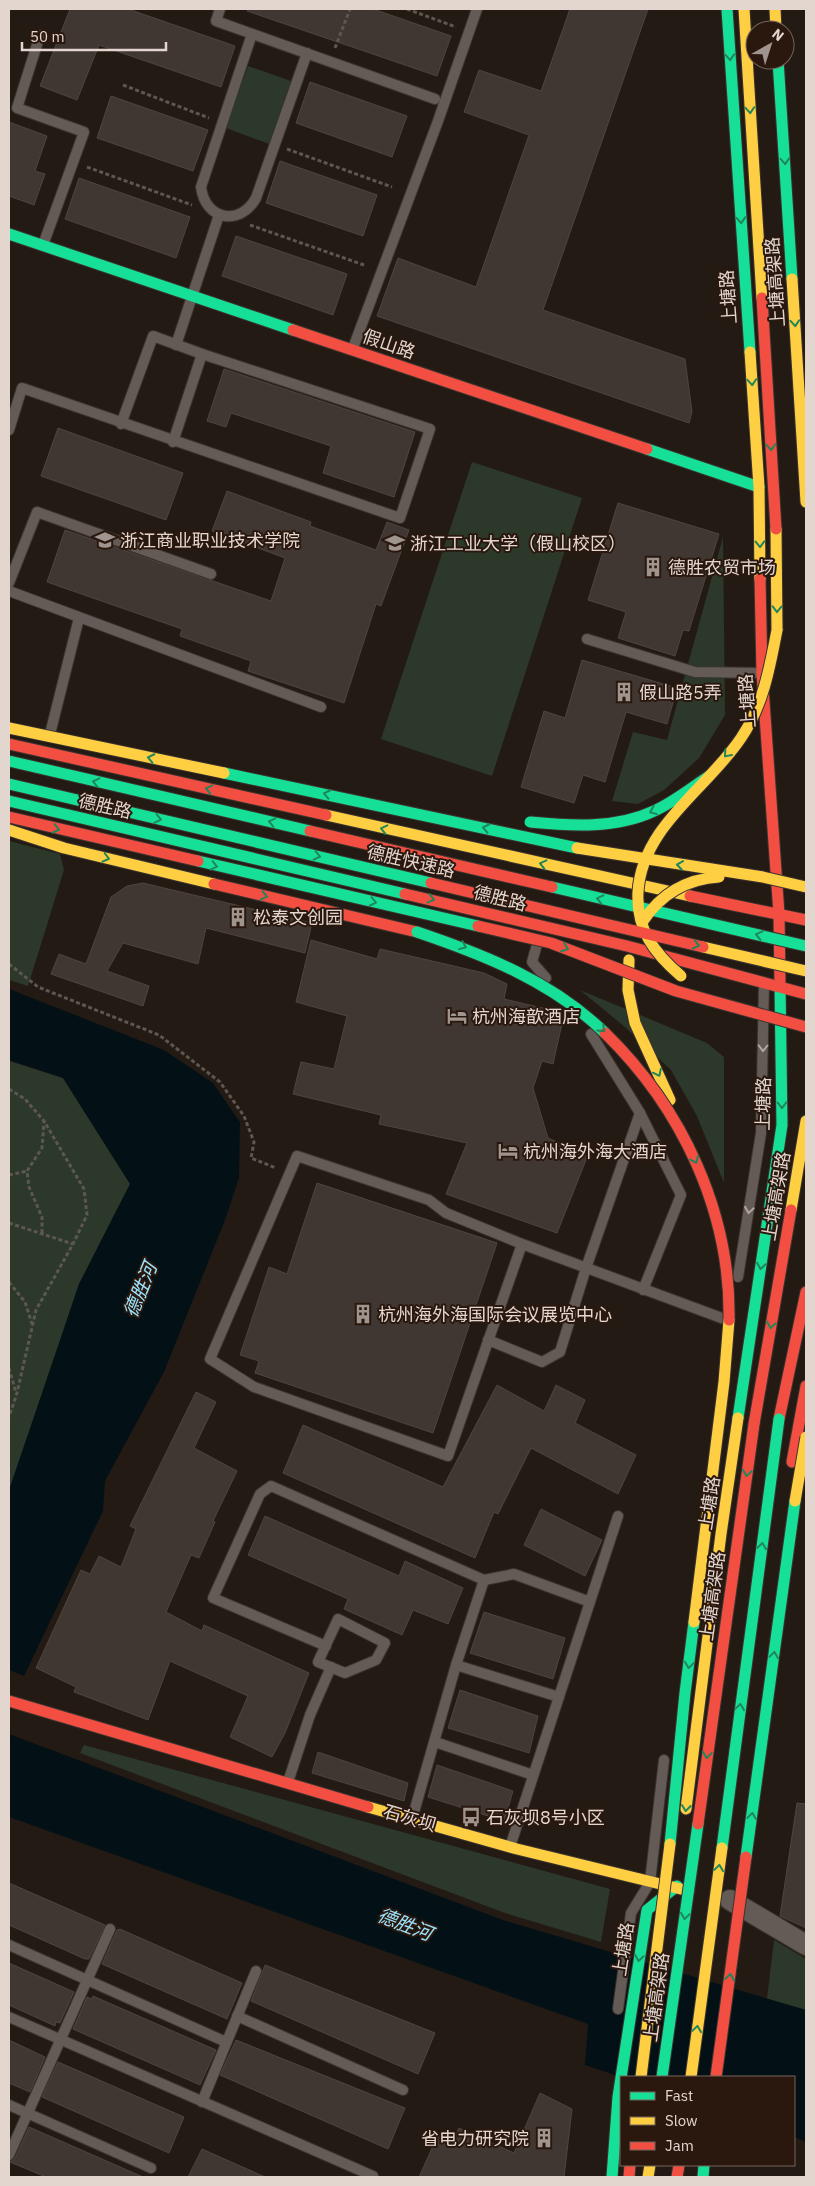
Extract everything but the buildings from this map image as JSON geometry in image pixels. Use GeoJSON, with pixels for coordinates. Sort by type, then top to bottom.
{"type":"FeatureCollection","features":[{"type":"Feature","properties":{"kind":"main road","name":"上塘路"},"geometry":{"type":"LineString","coordinates":[[685,1822],[721,1534],[782,1125],[779,914],[762,673],[759,487],[727,9]]}},
{"type":"Feature","properties":{"kind":"main road"},"geometry":{"type":"LineString","coordinates":[[722,1004],[670,968],[649,947],[641,929],[636,896],[644,855],[654,839],[742,737],[768,679],[776,630],[777,545],[744,9]]}},
{"type":"Feature","properties":{"kind":"main road","name":"上塘高架路"},"geometry":{"type":"LineString","coordinates":[[779,70],[806,502]]}},
{"type":"Feature","properties":{"kind":"main road","name":"假山路"},"geometry":{"type":"LineString","coordinates":[[9,234],[759,487]]}},
{"type":"Feature","properties":{"kind":"main road"},"geometry":{"type":"LineString","coordinates":[[9,718],[27,720],[202,756]]}},
{"type":"Feature","properties":{"kind":"main road"},"geometry":{"type":"LineString","coordinates":[[9,728],[601,854],[763,877],[806,887]]}},
{"type":"Feature","properties":{"kind":"main road"},"geometry":{"type":"LineString","coordinates":[[9,744],[625,883],[806,920]]}},
{"type":"Feature","properties":{"kind":"main road","name":"德胜快速路"},"geometry":{"type":"LineString","coordinates":[[9,761],[806,946]]}},
{"type":"Feature","properties":{"kind":"main road"},"geometry":{"type":"LineString","coordinates":[[522,821],[565,826],[612,822],[652,812],[709,776]]}},
{"type":"Feature","properties":{"kind":"main road","name":"德胜快速路"},"geometry":{"type":"LineString","coordinates":[[9,784],[806,971]]}},
{"type":"Feature","properties":{"kind":"main road","name":"德胜路"},"geometry":{"type":"LineString","coordinates":[[9,802],[627,946],[806,994]]}},
{"type":"Feature","properties":{"kind":"main road"},"geometry":{"type":"LineString","coordinates":[[9,817],[551,943],[676,991],[806,1027]]}},
{"type":"Feature","properties":{"kind":"main road"},"geometry":{"type":"LineString","coordinates":[[9,830],[64,848],[417,932],[457,944],[500,962],[535,979],[569,1001],[606,1033],[627,1053],[652,1086],[686,1139]]}},
{"type":"Feature","properties":{"kind":"main road"},"geometry":{"type":"LineString","coordinates":[[641,2076],[668,1867],[680,1728],[707,1537],[725,1366],[728,1305],[726,1260],[719,1225],[686,1139],[635,1023],[628,990],[629,960],[634,938],[647,914],[664,897],[680,886],[711,877],[763,877]]}},
{"type":"Feature","properties":{"kind":"main road","name":"上塘高架路"},"geometry":{"type":"LineString","coordinates":[[662,2076],[754,1424],[806,1122]]}},
{"type":"Feature","properties":{"kind":"main road"},"geometry":{"type":"LineString","coordinates":[[691,2076],[779,1419],[806,1292]]}},
{"type":"Feature","properties":{"kind":"main road"},"geometry":{"type":"LineString","coordinates":[[778,1538],[806,1386]]}},
{"type":"Feature","properties":{"kind":"main road"},"geometry":{"type":"LineString","coordinates":[[716,2076],[801,1458],[806,1437]]}},
{"type":"Feature","properties":{"kind":"main road"},"geometry":{"type":"LineString","coordinates":[[682,1611],[721,1534]]}},
{"type":"Feature","properties":{"kind":"main road"},"geometry":{"type":"LineString","coordinates":[[743,1781],[758,1642],[769,1586]]}},
{"type":"Feature","properties":{"kind":"main road","name":"石灰坝"},"geometry":{"type":"LineString","coordinates":[[9,1701],[509,1848],[676,1889],[730,1900]]}},
{"type":"Feature","properties":{"kind":"main road"},"geometry":{"type":"LineString","coordinates":[[706,2076],[730,1900],[737,1831]]}},
{"type":"Feature","properties":{"kind":"main road"},"geometry":{"type":"LineString","coordinates":[[676,1889],[682,1841]]}},
{"type":"Feature","properties":{"kind":"main road","name":"上塘路"},"geometry":{"type":"LineString","coordinates":[[621,2076],[646,1910],[676,1889]]}},
{"type":"Feature","properties":{"kind":"main road","name":"上塘路"},"geometry":{"type":"LineString","coordinates":[[612,2177],[620,2084]]}},
{"type":"Feature","properties":{"kind":"street","name":"石灰坝"},"geometry":{"type":"LineString","coordinates":[[730,1900],[806,1945]]}},
{"type":"Feature","properties":{"kind":"lane"},"geometry":{"type":"LineString","coordinates":[[220,9],[216,21],[435,99]]}},
{"type":"Feature","properties":{"kind":"lane"},"geometry":{"type":"LineString","coordinates":[[352,350],[438,121],[477,9]]}},
{"type":"Feature","properties":{"kind":"lane"},"geometry":{"type":"LineString","coordinates":[[252,34],[221,122],[201,187],[205,204],[219,215],[237,215],[251,206],[307,54]]}},
{"type":"Feature","properties":{"kind":"lane"},"geometry":{"type":"LineString","coordinates":[[40,36],[17,108],[84,132],[43,246]]}},
{"type":"Feature","properties":{"kind":"lane"},"geometry":{"type":"LineString","coordinates":[[176,344],[219,215]]}},
{"type":"Feature","properties":{"kind":"lane"},"geometry":{"type":"LineString","coordinates":[[9,430],[22,388],[121,424],[173,442],[400,518],[430,429],[153,336],[121,424]]}},
{"type":"Feature","properties":{"kind":"lane"},"geometry":{"type":"LineString","coordinates":[[173,442],[202,354]]}},
{"type":"Feature","properties":{"kind":"lane"},"geometry":{"type":"LineString","coordinates":[[9,582],[37,512],[211,574]]}},
{"type":"Feature","properties":{"kind":"lane"},"geometry":{"type":"LineString","coordinates":[[9,591],[321,707]]}},
{"type":"Feature","properties":{"kind":"lane"},"geometry":{"type":"LineString","coordinates":[[46,752],[80,618]]}},
{"type":"Feature","properties":{"kind":"lane"},"geometry":{"type":"LineString","coordinates":[[587,639],[694,672],[762,673]]}},
{"type":"Feature","properties":{"kind":"lane"},"geometry":{"type":"LineString","coordinates":[[625,883],[670,910],[666,949],[627,946]]}},
{"type":"Feature","properties":{"kind":"lane"},"geometry":{"type":"LineString","coordinates":[[543,926],[532,962],[592,1036],[640,1113],[681,1195],[643,1290]]}},
{"type":"Feature","properties":{"kind":"lane"},"geometry":{"type":"LineString","coordinates":[[690,1563],[761,1133],[764,982]]}},
{"type":"Feature","properties":{"kind":"lane"},"geometry":{"type":"LineString","coordinates":[[488,1340],[542,1362],[560,1352],[586,1268],[640,1113]]}},
{"type":"Feature","properties":{"kind":"lane"},"geometry":{"type":"LineString","coordinates":[[522,1244],[448,1456],[254,1387],[210,1359],[297,1156],[429,1200],[446,1213],[522,1244],[643,1290],[752,1328]]}},
{"type":"Feature","properties":{"kind":"lane"},"geometry":{"type":"LineString","coordinates":[[326,1646],[213,1598],[260,1494],[271,1486],[484,1580],[514,1574],[590,1602]]}},
{"type":"Feature","properties":{"kind":"lane"},"geometry":{"type":"LineString","coordinates":[[509,1848],[618,1516]]}},
{"type":"Feature","properties":{"kind":"lane"},"geometry":{"type":"LineString","coordinates":[[412,1819],[456,1665],[484,1580]]}},
{"type":"Feature","properties":{"kind":"lane"},"geometry":{"type":"LineString","coordinates":[[338,1619],[385,1643],[376,1660],[345,1673],[331,1667],[318,1662],[338,1619]]}},
{"type":"Feature","properties":{"kind":"lane"},"geometry":{"type":"LineString","coordinates":[[456,1665],[559,1698]]}},
{"type":"Feature","properties":{"kind":"lane"},"geometry":{"type":"LineString","coordinates":[[288,1782],[310,1715],[331,1667]]}},
{"type":"Feature","properties":{"kind":"lane"},"geometry":{"type":"LineString","coordinates":[[434,1742],[533,1775]]}},
{"type":"Feature","properties":{"kind":"lane"},"geometry":{"type":"LineString","coordinates":[[616,2021],[631,1913],[650,1882],[666,1747]]}},
{"type":"Feature","properties":{"kind":"lane"},"geometry":{"type":"LineString","coordinates":[[9,2156],[110,1929]]}},
{"type":"Feature","properties":{"kind":"lane"},"geometry":{"type":"LineString","coordinates":[[9,1945],[87,1982],[226,2042]]}},
{"type":"Feature","properties":{"kind":"lane"},"geometry":{"type":"LineString","coordinates":[[202,2102],[256,1971]]}},
{"type":"Feature","properties":{"kind":"lane"},"geometry":{"type":"LineString","coordinates":[[237,2016],[403,2090]]}},
{"type":"Feature","properties":{"kind":"lane"},"geometry":{"type":"LineString","coordinates":[[9,2017],[373,2176]]}},
{"type":"Feature","properties":{"kind":"lane"},"geometry":{"type":"LineString","coordinates":[[9,2105],[151,2168]]}},
{"type":"Feature","properties":{"kind":"path"},"geometry":{"type":"LineString","coordinates":[[330,62],[350,9]]}},
{"type":"Feature","properties":{"kind":"path"},"geometry":{"type":"LineString","coordinates":[[407,9],[458,28]]}},
{"type":"Feature","properties":{"kind":"path"},"geometry":{"type":"LineString","coordinates":[[123,85],[221,122]]}},
{"type":"Feature","properties":{"kind":"path"},"geometry":{"type":"LineString","coordinates":[[275,144],[392,188]]}},
{"type":"Feature","properties":{"kind":"path"},"geometry":{"type":"LineString","coordinates":[[87,167],[364,265]]}},
{"type":"Feature","properties":{"kind":"path"},"geometry":{"type":"LineString","coordinates":[[9,964],[38,987],[159,1036],[220,1082],[244,1116],[254,1142],[251,1158],[289,1174]]}},
{"type":"Feature","properties":{"kind":"path"},"geometry":{"type":"LineString","coordinates":[[9,1089],[25,1099],[44,1121],[84,1189],[87,1215],[36,1310],[17,1393],[9,1417]]}},
{"type":"Feature","properties":{"kind":"path"},"geometry":{"type":"LineString","coordinates":[[42,1233],[42,1217],[29,1187],[27,1171],[42,1148],[44,1121]]}},
{"type":"Feature","properties":{"kind":"path"},"geometry":{"type":"LineString","coordinates":[[9,1175],[27,1171]]}},
{"type":"Feature","properties":{"kind":"path"},"geometry":{"type":"LineString","coordinates":[[9,1223],[73,1244]]}},
{"type":"Feature","properties":{"kind":"path"},"geometry":{"type":"LineString","coordinates":[[9,1282],[25,1302],[32,1324]]}},
{"type":"Feature","properties":{"kind":"path"},"geometry":{"type":"LineString","coordinates":[[9,1368],[17,1393]]}},
{"type":"Feature","properties":{"kind":"green space"},"geometry":{"type":"Polygon","coordinates":[[[248,66],[291,81],[269,144],[226,128],[248,66]]]}},
{"type":"Feature","properties":{"kind":"green space"},"geometry":{"type":"Polygon","coordinates":[[[472,462],[582,498],[492,776],[381,739],[472,462]]]}},
{"type":"Feature","properties":{"kind":"green space"},"geometry":{"type":"Polygon","coordinates":[[[723,537],[725,715],[699,758],[664,790],[638,804],[612,801],[633,732],[667,740],[723,537]]]}},
{"type":"Feature","properties":{"kind":"green space"},"geometry":{"type":"Polygon","coordinates":[[[9,841],[60,854],[64,870],[28,986],[9,980],[9,841]]]}},
{"type":"Feature","properties":{"kind":"green space"},"geometry":{"type":"Polygon","coordinates":[[[580,990],[707,1043],[724,1057],[724,1183],[697,1116],[671,1070],[625,1027],[580,990]]]}},
{"type":"Feature","properties":{"kind":"green space"},"geometry":{"type":"Polygon","coordinates":[[[9,1061],[63,1078],[130,1184],[79,1284],[9,1496],[9,1061]]]}},
{"type":"Feature","properties":{"kind":"green space"},"geometry":{"type":"Polygon","coordinates":[[[84,1745],[610,1889],[601,1942],[505,1913],[80,1753],[84,1745]]]}},
{"type":"Feature","properties":{"kind":"green space"},"geometry":{"type":"Polygon","coordinates":[[[774,1940],[806,1959],[806,2010],[767,1999],[774,1940]]]}},
{"type":"Feature","properties":{"kind":"water","name":"德胜河"},"geometry":{"type":"Polygon","coordinates":[[[9,989],[164,1050],[213,1083],[240,1122],[239,1178],[225,1220],[164,1372],[105,1481],[103,1511],[24,1676],[9,1670],[9,1490],[79,1284],[130,1184],[63,1078],[9,1060],[9,989]]]}},
{"type":"Feature","properties":{"kind":"water","name":"德胜河"},"geometry":{"type":"Polygon","coordinates":[[[9,1734],[503,1920],[806,2010],[806,2142],[795,2137],[795,2076],[620,2077],[585,2065],[588,2024],[9,1817],[9,1734]]]}},
{"type":"Feature","properties":{"kind":"traffic: fast"},"geometry":{"type":"LineString","coordinates":[[727,9],[750,352]]}},
{"type":"Feature","properties":{"kind":"traffic: fast"},"geometry":{"type":"LineString","coordinates":[[779,70],[792,279]]}},
{"type":"Feature","properties":{"kind":"traffic: fast"},"geometry":{"type":"LineString","coordinates":[[9,234],[293,330]]}},
{"type":"Feature","properties":{"kind":"traffic: fast"},"geometry":{"type":"LineString","coordinates":[[647,449],[759,487]]}},
{"type":"Feature","properties":{"kind":"traffic: fast"},"geometry":{"type":"LineString","coordinates":[[9,761],[310,831]]}},
{"type":"Feature","properties":{"kind":"traffic: fast"},"geometry":{"type":"LineString","coordinates":[[224,773],[577,848]]}},
{"type":"Feature","properties":{"kind":"traffic: fast"},"geometry":{"type":"LineString","coordinates":[[530,822],[561,825],[593,825],[624,821],[654,811],[709,776]]}},
{"type":"Feature","properties":{"kind":"traffic: fast"},"geometry":{"type":"LineString","coordinates":[[9,784],[431,883]]}},
{"type":"Feature","properties":{"kind":"traffic: fast"},"geometry":{"type":"LineString","coordinates":[[9,801],[405,894]]}},
{"type":"Feature","properties":{"kind":"traffic: fast"},"geometry":{"type":"LineString","coordinates":[[198,861],[478,926]]}},
{"type":"Feature","properties":{"kind":"traffic: fast"},"geometry":{"type":"LineString","coordinates":[[552,887],[806,946]]}},
{"type":"Feature","properties":{"kind":"traffic: fast"},"geometry":{"type":"LineString","coordinates":[[417,932],[468,950],[517,972],[563,999],[605,1033]]}},
{"type":"Feature","properties":{"kind":"traffic: fast"},"geometry":{"type":"LineString","coordinates":[[738,1418],[782,1125],[780,985]]}},
{"type":"Feature","properties":{"kind":"traffic: fast"},"geometry":{"type":"LineString","coordinates":[[722,1848],[779,1419]]}},
{"type":"Feature","properties":{"kind":"traffic: fast"},"geometry":{"type":"LineString","coordinates":[[746,1857],[795,1501]]}},
{"type":"Feature","properties":{"kind":"traffic: fast"},"geometry":{"type":"LineString","coordinates":[[670,1844],[694,1622]]}},
{"type":"Feature","properties":{"kind":"traffic: fast"},"geometry":{"type":"LineString","coordinates":[[662,2076],[698,1824]]}},
{"type":"Feature","properties":{"kind":"traffic: fast"},"geometry":{"type":"LineString","coordinates":[[621,2076],[647,1910],[677,1886]]}},
{"type":"Feature","properties":{"kind":"traffic: fast"},"geometry":{"type":"LineString","coordinates":[[612,2177],[620,2084]]}},
{"type":"Feature","properties":{"kind":"traffic: fast"},"geometry":{"type":"LineString","coordinates":[[703,2177],[704,2166]]}},
{"type":"Feature","properties":{"kind":"traffic: slow"},"geometry":{"type":"LineString","coordinates":[[744,9],[762,298]]}},
{"type":"Feature","properties":{"kind":"traffic: slow"},"geometry":{"type":"LineString","coordinates":[[775,9],[776,20]]}},
{"type":"Feature","properties":{"kind":"traffic: slow"},"geometry":{"type":"LineString","coordinates":[[792,279],[806,502]]}},
{"type":"Feature","properties":{"kind":"traffic: slow"},"geometry":{"type":"LineString","coordinates":[[750,352],[759,487],[760,579]]}},
{"type":"Feature","properties":{"kind":"traffic: slow"},"geometry":{"type":"LineString","coordinates":[[776,529],[777,630]]}},
{"type":"Feature","properties":{"kind":"traffic: slow"},"geometry":{"type":"LineString","coordinates":[[681,976],[655,949],[644,929],[638,905],[642,869],[651,847],[663,828],[678,809],[727,757],[749,726],[765,686],[777,630]]}},
{"type":"Feature","properties":{"kind":"traffic: slow"},"geometry":{"type":"LineString","coordinates":[[9,728],[224,773]]}},
{"type":"Feature","properties":{"kind":"traffic: slow"},"geometry":{"type":"LineString","coordinates":[[326,815],[690,896]]}},
{"type":"Feature","properties":{"kind":"traffic: slow"},"geometry":{"type":"LineString","coordinates":[[9,830],[64,848],[214,884]]}},
{"type":"Feature","properties":{"kind":"traffic: slow"},"geometry":{"type":"LineString","coordinates":[[577,848],[763,877],[806,887]]}},
{"type":"Feature","properties":{"kind":"traffic: slow"},"geometry":{"type":"LineString","coordinates":[[643,921],[658,903],[676,890],[696,881],[719,877]]}},
{"type":"Feature","properties":{"kind":"traffic: slow"},"geometry":{"type":"LineString","coordinates":[[703,947],[806,971]]}},
{"type":"Feature","properties":{"kind":"traffic: slow"},"geometry":{"type":"LineString","coordinates":[[629,960],[628,990],[635,1023],[670,1100]]}},
{"type":"Feature","properties":{"kind":"traffic: slow"},"geometry":{"type":"LineString","coordinates":[[791,1210],[806,1121]]}},
{"type":"Feature","properties":{"kind":"traffic: slow"},"geometry":{"type":"LineString","coordinates":[[694,1622],[724,1382],[729,1320]]}},
{"type":"Feature","properties":{"kind":"traffic: slow"},"geometry":{"type":"LineString","coordinates":[[686,1809],[721,1534],[738,1418]]}},
{"type":"Feature","properties":{"kind":"traffic: slow"},"geometry":{"type":"LineString","coordinates":[[795,1501],[806,1437]]}},
{"type":"Feature","properties":{"kind":"traffic: slow"},"geometry":{"type":"LineString","coordinates":[[368,1807],[517,1849],[689,1891]]}},
{"type":"Feature","properties":{"kind":"traffic: slow"},"geometry":{"type":"LineString","coordinates":[[641,2076],[670,1844]]}},
{"type":"Feature","properties":{"kind":"traffic: slow"},"geometry":{"type":"LineString","coordinates":[[691,2076],[722,1848]]}},
{"type":"Feature","properties":{"kind":"traffic: slow"},"geometry":{"type":"LineString","coordinates":[[648,2177],[650,2166]]}},
{"type":"Feature","properties":{"kind":"traffic: jam"},"geometry":{"type":"LineString","coordinates":[[762,298],[776,529]]}},
{"type":"Feature","properties":{"kind":"traffic: jam"},"geometry":{"type":"LineString","coordinates":[[293,330],[647,449]]}},
{"type":"Feature","properties":{"kind":"traffic: jam"},"geometry":{"type":"LineString","coordinates":[[760,579],[762,673],[779,914],[780,985]]}},
{"type":"Feature","properties":{"kind":"traffic: jam"},"geometry":{"type":"LineString","coordinates":[[9,744],[326,815]]}},
{"type":"Feature","properties":{"kind":"traffic: jam"},"geometry":{"type":"LineString","coordinates":[[9,817],[198,861]]}},
{"type":"Feature","properties":{"kind":"traffic: jam"},"geometry":{"type":"LineString","coordinates":[[310,831],[552,887]]}},
{"type":"Feature","properties":{"kind":"traffic: jam"},"geometry":{"type":"LineString","coordinates":[[431,883],[703,947]]}},
{"type":"Feature","properties":{"kind":"traffic: jam"},"geometry":{"type":"LineString","coordinates":[[214,884],[417,932]]}},
{"type":"Feature","properties":{"kind":"traffic: jam"},"geometry":{"type":"LineString","coordinates":[[405,894],[627,946],[806,994]]}},
{"type":"Feature","properties":{"kind":"traffic: jam"},"geometry":{"type":"LineString","coordinates":[[690,896],[806,920]]}},
{"type":"Feature","properties":{"kind":"traffic: jam"},"geometry":{"type":"LineString","coordinates":[[478,926],[551,943],[676,991],[806,1027]]}},
{"type":"Feature","properties":{"kind":"traffic: jam"},"geometry":{"type":"LineString","coordinates":[[605,1033],[633,1062],[657,1094],[679,1128],[697,1164],[711,1202],[721,1240],[727,1280],[729,1320]]}},
{"type":"Feature","properties":{"kind":"traffic: jam"},"geometry":{"type":"LineString","coordinates":[[754,1424],[791,1210]]}},
{"type":"Feature","properties":{"kind":"traffic: jam"},"geometry":{"type":"LineString","coordinates":[[779,1419],[806,1292]]}},
{"type":"Feature","properties":{"kind":"traffic: jam"},"geometry":{"type":"LineString","coordinates":[[792,1462],[806,1386]]}},
{"type":"Feature","properties":{"kind":"traffic: jam"},"geometry":{"type":"LineString","coordinates":[[698,1824],[754,1424]]}},
{"type":"Feature","properties":{"kind":"traffic: jam"},"geometry":{"type":"LineString","coordinates":[[9,1701],[368,1807]]}},
{"type":"Feature","properties":{"kind":"traffic: jam"},"geometry":{"type":"LineString","coordinates":[[716,2076],[746,1857]]}},
{"type":"Feature","properties":{"kind":"traffic: jam"},"geometry":{"type":"LineString","coordinates":[[629,2177],[630,2166]]}},
{"type":"Feature","properties":{"kind":"traffic: jam"},"geometry":{"type":"LineString","coordinates":[[677,2177],[679,2166]]}},
{"type":"Feature","properties":{"kind":"place","name":"浙江商业职业技术学院"},"geometry":{"type":"Point","coordinates":[105,540]}},
{"type":"Feature","properties":{"kind":"place","name":"浙江工业大学（假山校区）"},"geometry":{"type":"Point","coordinates":[395,543]}},
{"type":"Feature","properties":{"kind":"place","name":"德胜农贸市场"},"geometry":{"type":"Point","coordinates":[653,567]}},
{"type":"Feature","properties":{"kind":"place","name":"假山路5弄"},"geometry":{"type":"Point","coordinates":[624,692]}},
{"type":"Feature","properties":{"kind":"place","name":"松泰文创园"},"geometry":{"type":"Point","coordinates":[238,917]}},
{"type":"Feature","properties":{"kind":"place","name":"杭州海歆酒店"},"geometry":{"type":"Point","coordinates":[457,1016]}},
{"type":"Feature","properties":{"kind":"place","name":"杭州海外海大酒店"},"geometry":{"type":"Point","coordinates":[508,1151]}},
{"type":"Feature","properties":{"kind":"place","name":"杭州海外海国际会议展览中心"},"geometry":{"type":"Point","coordinates":[363,1314]}},
{"type":"Feature","properties":{"kind":"place","name":"石灰坝8号小区"},"geometry":{"type":"Point","coordinates":[471,1817]}},
{"type":"Feature","properties":{"kind":"place","name":"省电力研究院"},"geometry":{"type":"Point","coordinates":[544,2138]}}]}
